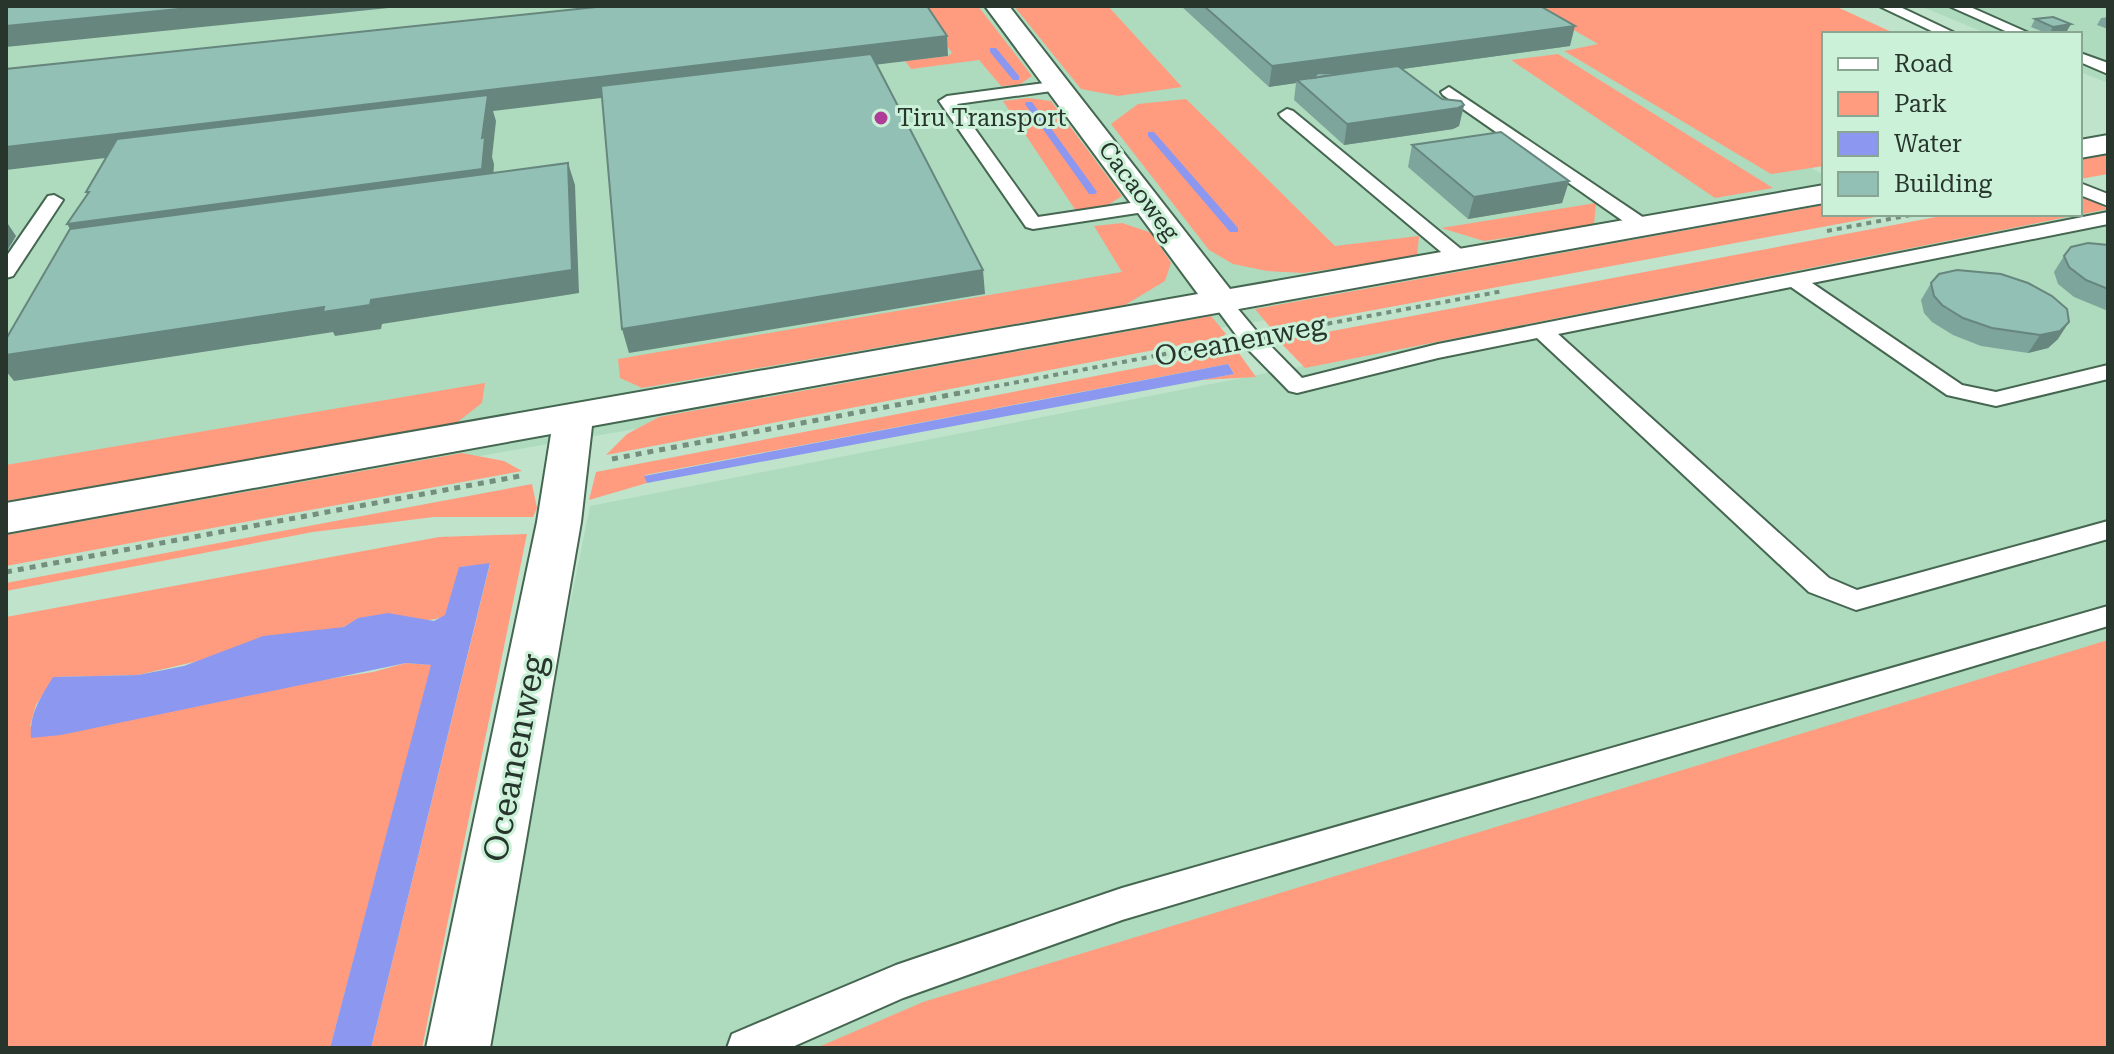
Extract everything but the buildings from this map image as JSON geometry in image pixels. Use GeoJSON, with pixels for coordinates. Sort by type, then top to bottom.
{"type":"FeatureCollection","features":[{"type":"Feature","properties":{"kind":"street","name":"Cacaoweg"},"geometry":{"type":"LineString","coordinates":[[997,6],[1221,301]]}},
{"type":"Feature","properties":{"kind":"street"},"geometry":{"type":"LineString","coordinates":[[2082,149],[2108,144]]}},
{"type":"Feature","properties":{"kind":"street","name":"Oceanenweg"},"geometry":{"type":"LineString","coordinates":[[6,518],[1822,194]]}},
{"type":"Feature","properties":{"kind":"street","name":"Oceanenweg"},"geometry":{"type":"LineString","coordinates":[[458,1048],[559,522],[574,415]]}},
{"type":"Feature","properties":{"kind":"lane"},"geometry":{"type":"LineString","coordinates":[[1886,6],[1945,32]]}},
{"type":"Feature","properties":{"kind":"lane"},"geometry":{"type":"LineString","coordinates":[[1956,6],[2019,32]]}},
{"type":"Feature","properties":{"kind":"lane"},"geometry":{"type":"LineString","coordinates":[[2082,58],[2108,69]]}},
{"type":"Feature","properties":{"kind":"lane"},"geometry":{"type":"LineString","coordinates":[[1060,86],[947,101],[1033,223],[1150,206]]}},
{"type":"Feature","properties":{"kind":"lane"},"geometry":{"type":"LineString","coordinates":[[1449,92],[1643,226]]}},
{"type":"Feature","properties":{"kind":"lane"},"geometry":{"type":"LineString","coordinates":[[1287,114],[1460,258]]}},
{"type":"Feature","properties":{"kind":"lane"},"geometry":{"type":"LineString","coordinates":[[2082,189],[2108,201]]}},
{"type":"Feature","properties":{"kind":"lane"},"geometry":{"type":"LineString","coordinates":[[6,272],[54,200]]}},
{"type":"Feature","properties":{"kind":"lane"},"geometry":{"type":"LineString","coordinates":[[1221,301],[1250,338],[1297,386],[1438,351],[2108,218]]}},
{"type":"Feature","properties":{"kind":"lane"},"geometry":{"type":"LineString","coordinates":[[1794,280],[1955,390],[1996,399],[2108,372]]}},
{"type":"Feature","properties":{"kind":"lane"},"geometry":{"type":"LineString","coordinates":[[1541,330],[1819,585],[1856,600],[2108,530]]}},
{"type":"Feature","properties":{"kind":"lane"},"geometry":{"type":"LineString","coordinates":[[746,1048],[896,983],[1122,904],[2108,616]]}},
{"type":"Feature","properties":{"kind":"path"},"geometry":{"type":"LineString","coordinates":[[1823,231],[1905,216]]}},
{"type":"Feature","properties":{"kind":"path","name":"Oceanenweg"},"geometry":{"type":"LineString","coordinates":[[6,572],[1514,289]]}},
{"type":"Feature","properties":{"kind":"shaded area"},"geometry":{"type":"Polygon","coordinates":[[[6,6],[1533,6],[1822,174],[1822,216],[1866,216],[6,538],[6,6]]]}},
{"type":"Feature","properties":{"kind":"shaded area"},"geometry":{"type":"Polygon","coordinates":[[[1920,6],[2108,6],[2108,83],[2082,73],[2082,32],[1983,32],[1920,6]]]}},
{"type":"Feature","properties":{"kind":"shaded area"},"geometry":{"type":"Polygon","coordinates":[[[2108,208],[2108,1048],[480,1048],[590,506],[2067,216],[2082,216],[2082,213],[2108,208]]]}},
{"type":"Feature","properties":{"kind":"green space"},"geometry":{"type":"Polygon","coordinates":[[[920,6],[978,6],[1032,76],[1019,85],[1001,86],[979,60],[911,69],[905,61],[952,53],[920,6]]]}},
{"type":"Feature","properties":{"kind":"green space"},"geometry":{"type":"Polygon","coordinates":[[[1014,6],[1108,6],[1182,87],[1118,96],[1081,89],[1014,6]]]}},
{"type":"Feature","properties":{"kind":"green space"},"geometry":{"type":"Polygon","coordinates":[[[1532,6],[1835,6],[1892,32],[1822,32],[1822,166],[1771,174],[1564,51],[1598,44],[1532,6]]]}},
{"type":"Feature","properties":{"kind":"green space"},"geometry":{"type":"Polygon","coordinates":[[[1558,54],[1773,188],[1715,198],[1511,60],[1558,54]]]}},
{"type":"Feature","properties":{"kind":"green space"},"geometry":{"type":"Polygon","coordinates":[[[1028,98],[1051,101],[1122,196],[1105,207],[1076,211],[1003,101],[1028,98]]]}},
{"type":"Feature","properties":{"kind":"green space"},"geometry":{"type":"Polygon","coordinates":[[[1186,99],[1335,246],[1419,236],[1417,257],[1303,273],[1267,271],[1233,264],[1209,250],[1111,124],[1138,104],[1186,99]]]}},
{"type":"Feature","properties":{"kind":"green space"},"geometry":{"type":"Polygon","coordinates":[[[2108,154],[2108,174],[2082,179],[2082,159],[2108,154]]]}},
{"type":"Feature","properties":{"kind":"green space"},"geometry":{"type":"Polygon","coordinates":[[[2082,195],[2108,209],[2082,214],[2082,195]]]}},
{"type":"Feature","properties":{"kind":"green space"},"geometry":{"type":"Polygon","coordinates":[[[1596,203],[1594,225],[1484,241],[1441,228],[1596,203]]]}},
{"type":"Feature","properties":{"kind":"green space"},"geometry":{"type":"Polygon","coordinates":[[[1822,205],[1822,216],[1881,216],[1293,325],[1270,327],[1255,309],[1822,205]]]}},
{"type":"Feature","properties":{"kind":"green space"},"geometry":{"type":"Polygon","coordinates":[[[1941,216],[2073,216],[1305,368],[1279,341],[1941,216]]]}},
{"type":"Feature","properties":{"kind":"green space"},"geometry":{"type":"Polygon","coordinates":[[[1122,223],[1152,233],[1171,263],[1165,281],[1125,305],[642,388],[620,378],[618,359],[1122,272],[1094,226],[1122,223]]]}},
{"type":"Feature","properties":{"kind":"green space"},"geometry":{"type":"Polygon","coordinates":[[[1211,316],[1226,334],[1222,337],[606,455],[627,434],[659,417],[1211,316]]]}},
{"type":"Feature","properties":{"kind":"green space"},"geometry":{"type":"Polygon","coordinates":[[[1236,349],[1256,377],[1201,380],[1234,374],[1228,364],[645,475],[647,483],[589,500],[596,472],[1236,349]]]}},
{"type":"Feature","properties":{"kind":"green space"},"geometry":{"type":"Polygon","coordinates":[[[485,383],[482,403],[455,424],[6,501],[6,465],[485,383]]]}},
{"type":"Feature","properties":{"kind":"green space"},"geometry":{"type":"Polygon","coordinates":[[[462,453],[504,461],[522,471],[6,566],[6,535],[462,453]]]}},
{"type":"Feature","properties":{"kind":"green space"},"geometry":{"type":"Polygon","coordinates":[[[532,484],[537,508],[533,517],[434,517],[313,532],[6,591],[6,583],[532,484]]]}},
{"type":"Feature","properties":{"kind":"green space"},"geometry":{"type":"Polygon","coordinates":[[[527,534],[422,1048],[371,1048],[490,564],[460,567],[445,616],[423,620],[374,616],[344,627],[138,675],[54,677],[36,705],[30,726],[373,672],[406,663],[432,665],[330,1048],[6,1048],[6,617],[439,537],[527,534]]]}},
{"type":"Feature","properties":{"kind":"green space"},"geometry":{"type":"Polygon","coordinates":[[[2108,640],[2108,1048],[816,1048],[923,1002],[2108,640]]]}},
{"type":"Feature","properties":{"kind":"water"},"geometry":{"type":"Polygon","coordinates":[[[1228,364],[1234,374],[647,483],[644,476],[1228,364]]]}},
{"type":"Feature","properties":{"kind":"water"},"geometry":{"type":"Polygon","coordinates":[[[490,563],[371,1048],[330,1048],[431,665],[406,663],[61,735],[31,738],[34,713],[53,677],[138,675],[184,666],[263,636],[344,627],[358,618],[388,613],[434,621],[445,615],[459,567],[490,563]]]}},
{"type":"Feature","properties":{"kind":"waterway"},"geometry":{"type":"LineString","coordinates":[[993,50],[1016,78]]}},
{"type":"Feature","properties":{"kind":"waterway"},"geometry":{"type":"LineString","coordinates":[[1029,104],[1092,192]]}},
{"type":"Feature","properties":{"kind":"waterway"},"geometry":{"type":"LineString","coordinates":[[1151,134],[1234,230]]}},
{"type":"Feature","properties":{"kind":"place","name":"Tiru Transport"},"geometry":{"type":"Point","coordinates":[881,118]}}]}
